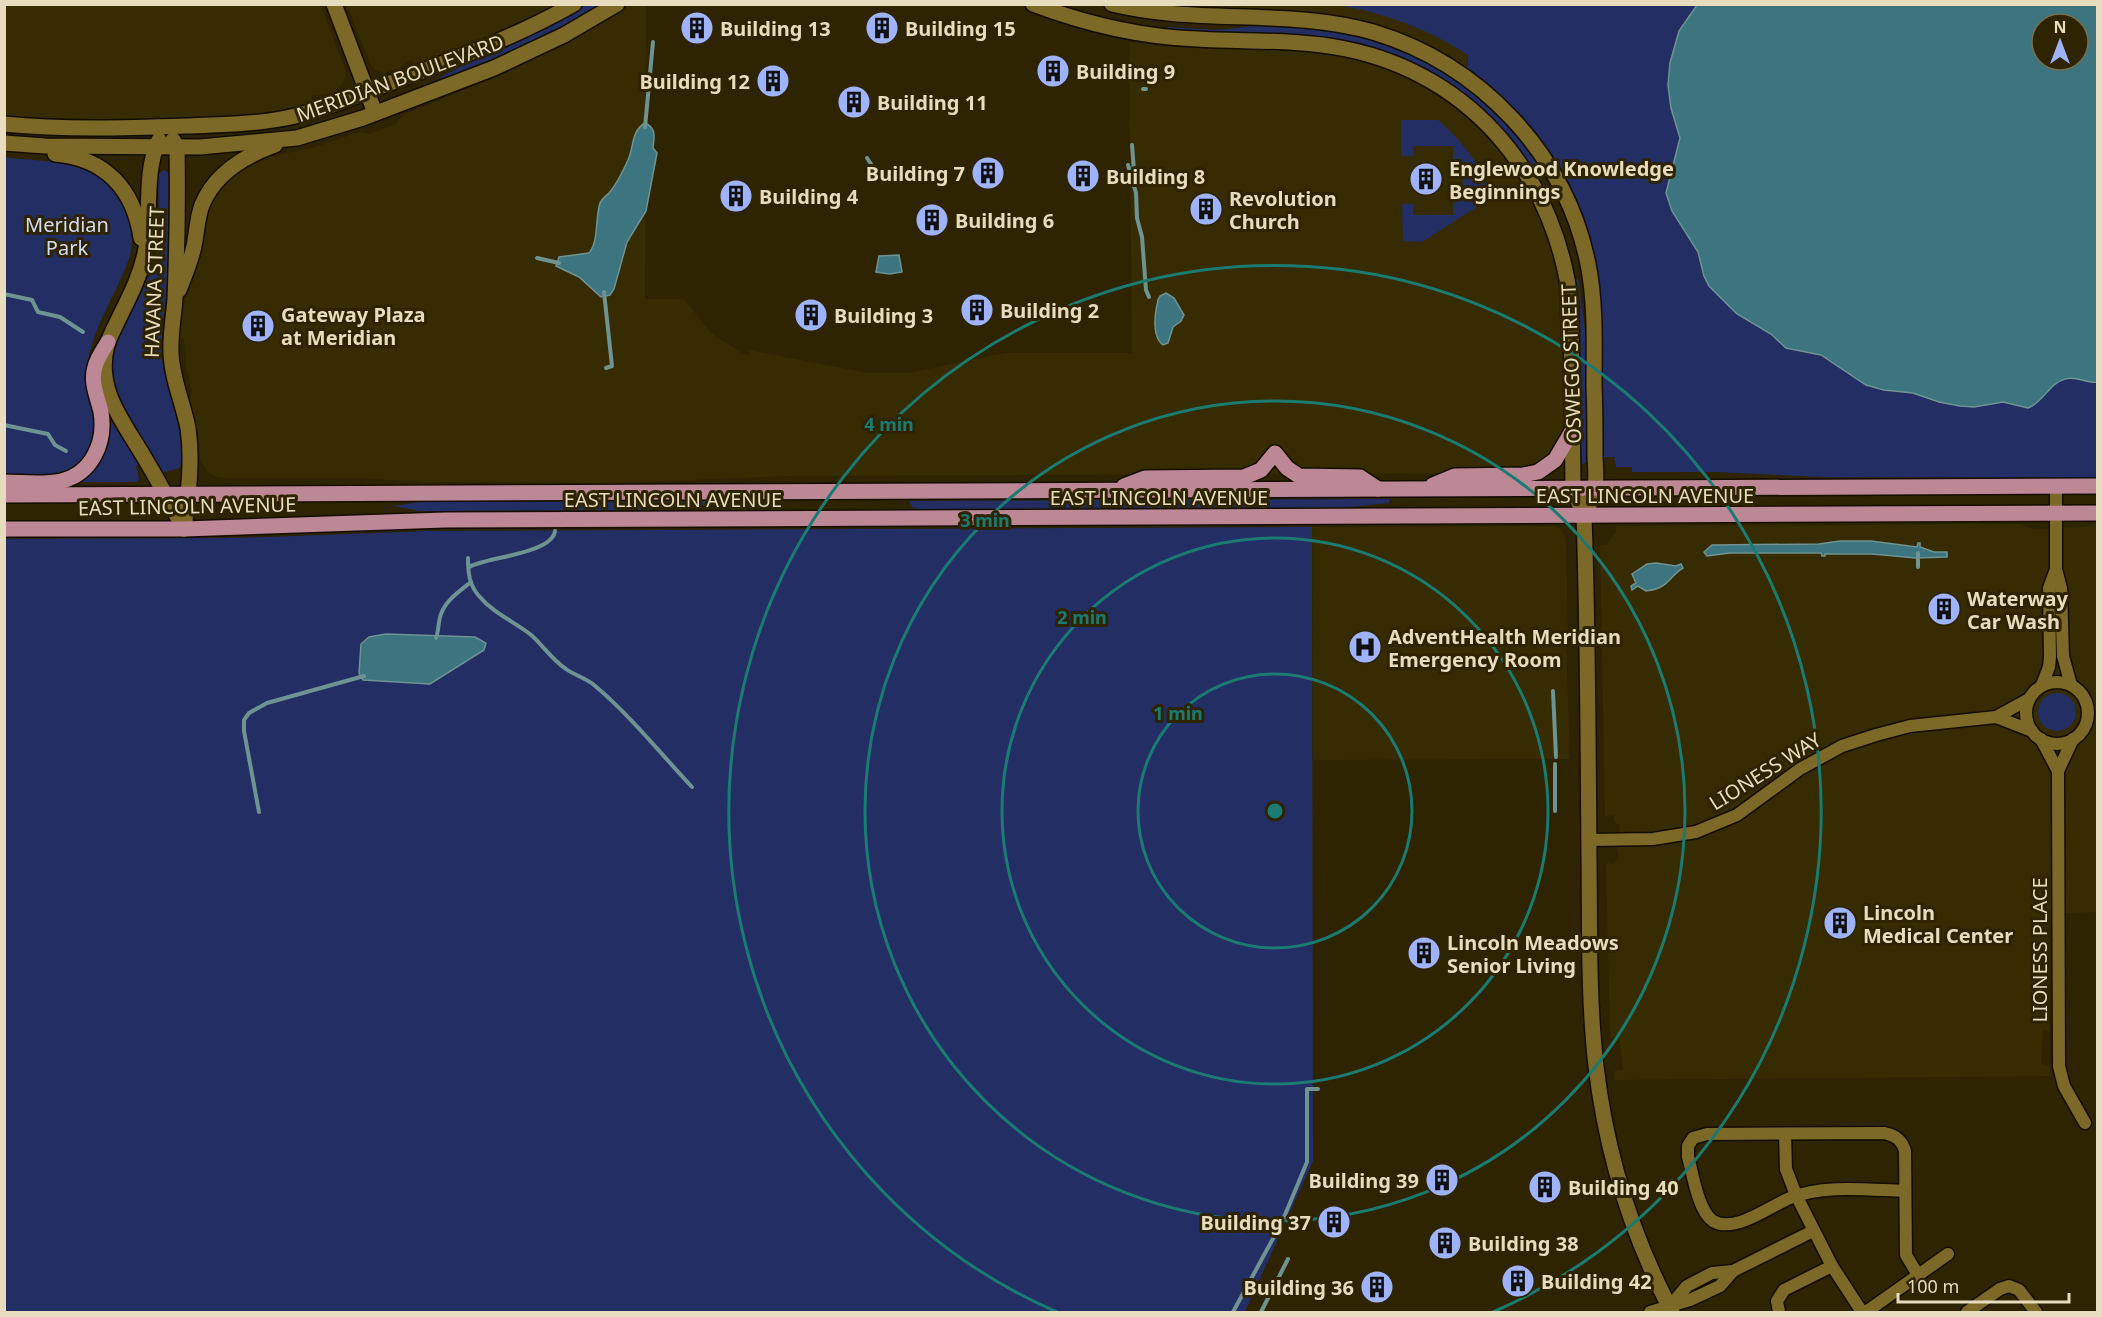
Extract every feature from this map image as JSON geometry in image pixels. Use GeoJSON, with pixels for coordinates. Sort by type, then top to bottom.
{"type":"FeatureCollection","features":[{"type":"Feature","properties":{"kind":"main road"},"geometry":{"type":"LineString","coordinates":[[334,4],[375,113]]}},
{"type":"Feature","properties":{"kind":"main road","name":"MERIDIAN BOULEVARD"},"geometry":{"type":"LineString","coordinates":[[4,124],[166,127],[284,118],[367,92],[505,38],[574,4]]}},
{"type":"Feature","properties":{"kind":"main road","name":"MERIDIAN BOULEVARD"},"geometry":{"type":"LineString","coordinates":[[4,143],[45,146],[177,147],[297,138],[375,113],[525,54],[617,4]]}},
{"type":"Feature","properties":{"kind":"main road","name":"OSWEGO STREET"},"geometry":{"type":"LineString","coordinates":[[1033,4],[1101,26],[1153,36],[1308,44],[1355,51],[1380,58],[1446,90],[1472,111],[1502,141],[1522,166],[1542,202],[1559,243],[1568,279],[1571,307],[1573,488],[1584,516],[1591,999],[1601,1102],[1613,1158],[1633,1225],[1668,1310]]}},
{"type":"Feature","properties":{"kind":"main road","name":"OSWEGO STREET"},"geometry":{"type":"LineString","coordinates":[[1112,4],[1157,13],[1316,21],[1365,30],[1399,41],[1438,59],[1468,79],[1500,105],[1526,133],[1550,167],[1569,206],[1585,253],[1594,313],[1595,488],[1584,516]]}},
{"type":"Feature","properties":{"kind":"main road","name":"HAVANA STREET"},"geometry":{"type":"LineString","coordinates":[[166,127],[156,147],[143,260],[108,342],[104,369],[111,402],[184,529]]}},
{"type":"Feature","properties":{"kind":"main road","name":"HAVANA STREET"},"geometry":{"type":"LineString","coordinates":[[166,127],[177,147],[175,301],[171,330],[171,355],[175,382],[189,437],[190,473],[184,529]]}},
{"type":"Feature","properties":{"kind":"main road"},"geometry":{"type":"LineString","coordinates":[[175,301],[192,253],[202,205],[215,184],[228,170],[246,157],[297,138]]}},
{"type":"Feature","properties":{"kind":"main road"},"geometry":{"type":"LineString","coordinates":[[4,150],[76,157],[107,172],[122,188],[134,210],[140,229],[143,260]]}},
{"type":"Feature","properties":{"kind":"main road"},"geometry":{"type":"LineString","coordinates":[[4,482],[62,481],[80,472],[91,462],[98,449],[102,433],[102,418],[95,390],[94,370],[108,342]]}},
{"type":"Feature","properties":{"kind":"main road"},"geometry":{"type":"LineString","coordinates":[[1423,489],[1455,476],[1523,475],[1538,472],[1556,460],[1572,431]]}},
{"type":"Feature","properties":{"kind":"main road"},"geometry":{"type":"LineString","coordinates":[[1116,490],[1145,478],[1244,477],[1261,470],[1275,453],[1286,467],[1299,476],[1360,477],[1378,489]]}},
{"type":"Feature","properties":{"kind":"main road","name":"EAST LINCOLN AVENUE"},"geometry":{"type":"LineString","coordinates":[[4,495],[2097,486]]}},
{"type":"Feature","properties":{"kind":"main road","name":"EAST LINCOLN AVENUE"},"geometry":{"type":"LineString","coordinates":[[4,529],[184,529],[433,520],[2097,513]]}},
{"type":"Feature","properties":{"kind":"street"},"geometry":{"type":"LineString","coordinates":[[2056,486],[2056,569],[2061,588],[2063,657],[2071,685]]}},
{"type":"Feature","properties":{"kind":"street"},"geometry":{"type":"LineString","coordinates":[[2042,685],[2049,667],[2049,588],[2056,569]]}},
{"type":"Feature","properties":{"kind":"street"},"geometry":{"type":"LineString","coordinates":[[2097,699],[2081,693],[2071,685],[2056,682],[2042,685],[2037,689],[2029,699],[2026,712],[2036,735],[2057,743],[2073,738],[2097,717]]}},
{"type":"Feature","properties":{"kind":"street"},"geometry":{"type":"LineString","coordinates":[[2081,693],[2087,709],[2085,726]]}},
{"type":"Feature","properties":{"kind":"street","name":"LIONESS WAY"},"geometry":{"type":"LineString","coordinates":[[1589,840],[1653,840],[1696,832],[1737,815],[1800,769],[1851,743],[1910,726],[1996,717],[2029,699]]}},
{"type":"Feature","properties":{"kind":"street","name":"LIONESS WAY"},"geometry":{"type":"LineString","coordinates":[[1996,717],[2036,735]]}},
{"type":"Feature","properties":{"kind":"street","name":"LIONESS PLACE"},"geometry":{"type":"LineString","coordinates":[[2036,735],[2058,771]]}},
{"type":"Feature","properties":{"kind":"street","name":"LIONESS PLACE"},"geometry":{"type":"LineString","coordinates":[[2073,738],[2058,771],[2060,1070],[2066,1090],[2085,1123]]}},
{"type":"Feature","properties":{"kind":"street"},"geometry":{"type":"LineString","coordinates":[[1905,1191],[1818,1190],[1796,1196],[1736,1224],[1725,1225],[1717,1223],[1703,1209],[1687,1148],[1690,1141],[1699,1135],[1884,1133],[1893,1135],[1900,1140],[1905,1150],[1906,1255],[1918,1275]]}},
{"type":"Feature","properties":{"kind":"street"},"geometry":{"type":"LineString","coordinates":[[1785,1134],[1786,1168],[1796,1196],[1832,1266],[1862,1312]]}},
{"type":"Feature","properties":{"kind":"street"},"geometry":{"type":"LineString","coordinates":[[1650,1312],[1668,1310],[1687,1286],[1712,1273],[1733,1271],[1813,1231]]}},
{"type":"Feature","properties":{"kind":"street"},"geometry":{"type":"LineString","coordinates":[[1866,1312],[1948,1254]]}},
{"type":"Feature","properties":{"kind":"street"},"geometry":{"type":"LineString","coordinates":[[1779,1312],[1777,1301],[1782,1292],[1832,1266]]}},
{"type":"Feature","properties":{"kind":"street"},"geometry":{"type":"LineString","coordinates":[[1967,1312],[2002,1287],[2009,1286],[2019,1290],[2036,1312]]}},
{"type":"Feature","properties":{"kind":"shaded area"},"geometry":{"type":"Polygon","coordinates":[[[5,5],[321,5],[345,69],[345,76],[343,83],[333,93],[312,96],[313,103],[253,116],[180,121],[5,117],[5,5]]]}},
{"type":"Feature","properties":{"kind":"shaded area"},"geometry":{"type":"Polygon","coordinates":[[[347,5],[559,5],[495,36],[415,66],[411,60],[396,70],[384,73],[375,70],[370,64],[347,5]]]}},
{"type":"Feature","properties":{"kind":"shaded area"},"geometry":{"type":"Polygon","coordinates":[[[630,5],[646,5],[645,299],[684,299],[711,333],[738,351],[748,355],[749,350],[868,373],[908,373],[1005,353],[1132,353],[1129,42],[1333,53],[1379,64],[1434,91],[1460,109],[1497,145],[1523,181],[1550,236],[1563,294],[1565,423],[1560,444],[1555,444],[1541,460],[1527,467],[1520,467],[1519,473],[787,476],[619,483],[224,478],[208,472],[200,460],[197,430],[189,399],[192,393],[186,368],[184,339],[180,337],[180,324],[182,310],[198,261],[209,209],[218,191],[228,180],[260,159],[315,147],[359,132],[369,134],[395,125],[403,115],[517,68],[630,5]]]}},
{"type":"Feature","properties":{"kind":"shaded area"},"geometry":{"type":"Polygon","coordinates":[[[1171,5],[1468,5],[1467,71],[1417,42],[1171,5]]]}},
{"type":"Feature","properties":{"kind":"shaded area"},"geometry":{"type":"Polygon","coordinates":[[[1697,5],[2097,5],[2097,382],[2074,378],[2059,381],[2038,402],[2028,408],[2003,402],[1974,407],[1960,406],[1913,393],[1884,390],[1866,385],[1821,355],[1786,348],[1771,334],[1737,314],[1709,286],[1698,252],[1672,211],[1666,193],[1680,138],[1671,108],[1668,85],[1670,63],[1679,31],[1697,5]]]}},
{"type":"Feature","properties":{"kind":"shaded area"},"geometry":{"type":"Polygon","coordinates":[[[645,123],[653,130],[653,148],[657,153],[646,211],[627,242],[614,289],[610,295],[601,297],[579,277],[556,266],[559,257],[589,253],[596,236],[600,203],[620,177],[630,155],[637,130],[645,123]]]}},
{"type":"Feature","properties":{"kind":"shaded area"},"geometry":{"type":"Polygon","coordinates":[[[899,255],[902,272],[890,274],[876,272],[879,256],[899,255]]]}},
{"type":"Feature","properties":{"kind":"shaded area"},"geometry":{"type":"Polygon","coordinates":[[[1166,293],[1174,298],[1184,315],[1181,321],[1173,327],[1168,343],[1163,345],[1155,330],[1155,318],[1158,300],[1166,293]]]}},
{"type":"Feature","properties":{"kind":"shaded area"},"geometry":{"type":"Polygon","coordinates":[[[2019,524],[2034,529],[2097,524],[2097,912],[2049,914],[2049,1030],[2043,1030],[2041,1063],[2049,1066],[2051,1076],[1615,1080],[1614,1071],[1623,1070],[1619,1037],[1610,1038],[1606,863],[1614,864],[1619,856],[1617,850],[1620,826],[1614,821],[1614,815],[1605,816],[1600,545],[1606,545],[1616,532],[1616,526],[2019,524]]]}},
{"type":"Feature","properties":{"kind":"shaded area"},"geometry":{"type":"Polygon","coordinates":[[[1554,526],[1560,528],[1566,539],[1570,759],[1313,760],[1312,527],[1554,526]]]}},
{"type":"Feature","properties":{"kind":"shaded area"},"geometry":{"type":"Polygon","coordinates":[[[1871,541],[1917,547],[1920,543],[1920,547],[1934,552],[1947,552],[1947,557],[1916,558],[1872,554],[1825,554],[1822,556],[1821,553],[1730,553],[1707,556],[1704,552],[1712,545],[1819,544],[1871,541]]]}},
{"type":"Feature","properties":{"kind":"shaded area"},"geometry":{"type":"Polygon","coordinates":[[[1647,564],[1676,566],[1681,564],[1683,568],[1664,585],[1654,590],[1646,591],[1638,586],[1632,590],[1631,586],[1636,583],[1632,574],[1647,564]]]}},
{"type":"Feature","properties":{"kind":"shaded area"},"geometry":{"type":"Polygon","coordinates":[[[386,634],[475,637],[486,643],[484,650],[430,684],[363,680],[359,673],[361,644],[369,637],[386,634]]]}},
{"type":"Feature","properties":{"kind":"green space"},"geometry":{"type":"Polygon","coordinates":[[[586,5],[605,5],[511,54],[442,81],[440,77],[586,5]]]}},
{"type":"Feature","properties":{"kind":"green space"},"geometry":{"type":"Polygon","coordinates":[[[1338,5],[2097,5],[2097,477],[1823,477],[1716,472],[1632,472],[1632,467],[1616,467],[1614,457],[1601,457],[1600,310],[1544,146],[1517,113],[1467,71],[1468,55],[1437,37],[1389,17],[1338,5]]]}},
{"type":"Feature","properties":{"kind":"green space"},"geometry":{"type":"Polygon","coordinates":[[[1256,26],[1311,28],[1355,35],[1405,51],[1428,63],[1451,76],[1492,108],[1530,150],[1543,176],[1539,177],[1532,170],[1510,139],[1467,97],[1430,73],[1395,56],[1343,41],[1166,29],[1168,27],[1218,30],[1256,26]]]}},
{"type":"Feature","properties":{"kind":"green space"},"geometry":{"type":"Polygon","coordinates":[[[1401,120],[1438,120],[1468,152],[1490,190],[1480,205],[1422,242],[1403,241],[1402,204],[1413,204],[1413,215],[1453,215],[1453,189],[1463,189],[1463,165],[1453,164],[1453,146],[1413,146],[1413,156],[1401,156],[1401,120]]]}},
{"type":"Feature","properties":{"kind":"green space","name":"Meridian Park"},"geometry":{"type":"Polygon","coordinates":[[[4,157],[60,163],[93,173],[107,182],[119,196],[131,227],[132,246],[129,258],[97,329],[89,357],[87,371],[97,430],[89,455],[64,476],[5,480],[4,157]]]}},
{"type":"Feature","properties":{"kind":"green space"},"geometry":{"type":"Polygon","coordinates":[[[164,170],[169,173],[170,187],[169,263],[162,356],[181,440],[181,454],[180,468],[161,473],[120,406],[112,381],[112,367],[120,337],[148,279],[156,255],[159,220],[158,174],[164,170]]]}},
{"type":"Feature","properties":{"kind":"green space"},"geometry":{"type":"Polygon","coordinates":[[[1578,279],[1587,345],[1588,457],[1583,464],[1579,462],[1574,280],[1578,279]]]}},
{"type":"Feature","properties":{"kind":"green space"},"geometry":{"type":"Polygon","coordinates":[[[110,420],[140,464],[136,466],[139,479],[137,482],[79,482],[110,420]]]}},
{"type":"Feature","properties":{"kind":"green space"},"geometry":{"type":"Polygon","coordinates":[[[1389,499],[1389,503],[1341,508],[919,509],[913,508],[909,501],[1389,499]]]}},
{"type":"Feature","properties":{"kind":"green space"},"geometry":{"type":"Polygon","coordinates":[[[737,501],[737,503],[641,510],[420,511],[393,506],[420,502],[737,501]]]}},
{"type":"Feature","properties":{"kind":"green space"},"geometry":{"type":"Polygon","coordinates":[[[1312,527],[1313,1161],[1245,1312],[5,1312],[4,539],[237,538],[428,531],[1312,527]]]}},
{"type":"Feature","properties":{"kind":"green space"},"geometry":{"type":"Polygon","coordinates":[[[2057,693],[2070,699],[2076,712],[2070,725],[2057,731],[2044,725],[2038,712],[2044,699],[2057,693]]]}},
{"type":"Feature","properties":{"kind":"waterway"},"geometry":{"type":"LineString","coordinates":[[645,127],[653,42]]}},
{"type":"Feature","properties":{"kind":"waterway"},"geometry":{"type":"LineString","coordinates":[[1131,176],[1134,171],[1132,145]]}},
{"type":"Feature","properties":{"kind":"waterway"},"geometry":{"type":"LineString","coordinates":[[867,158],[883,182]]}},
{"type":"Feature","properties":{"kind":"waterway"},"geometry":{"type":"LineString","coordinates":[[1128,165],[1136,193],[1137,218],[1142,237],[1146,290],[1149,297]]}},
{"type":"Feature","properties":{"kind":"waterway"},"geometry":{"type":"LineString","coordinates":[[537,258],[559,263]]}},
{"type":"Feature","properties":{"kind":"waterway"},"geometry":{"type":"LineString","coordinates":[[604,292],[612,366],[606,368]]}},
{"type":"Feature","properties":{"kind":"waterway"},"geometry":{"type":"LineString","coordinates":[[4,294],[32,300],[38,312],[60,317],[83,332]]}},
{"type":"Feature","properties":{"kind":"waterway"},"geometry":{"type":"LineString","coordinates":[[4,425],[48,434],[55,445],[66,451]]}},
{"type":"Feature","properties":{"kind":"waterway"},"geometry":{"type":"LineString","coordinates":[[469,567],[543,545],[551,539],[555,531]]}},
{"type":"Feature","properties":{"kind":"waterway"},"geometry":{"type":"LineString","coordinates":[[1918,553],[1918,567]]}},
{"type":"Feature","properties":{"kind":"waterway"},"geometry":{"type":"LineString","coordinates":[[468,558],[471,583],[485,602],[530,634],[561,665],[591,683],[607,697],[692,787]]}},
{"type":"Feature","properties":{"kind":"waterway"},"geometry":{"type":"LineString","coordinates":[[436,638],[440,617],[446,604],[471,582]]}},
{"type":"Feature","properties":{"kind":"waterway"},"geometry":{"type":"LineString","coordinates":[[259,812],[244,731],[244,720],[249,713],[267,703],[364,676]]}},
{"type":"Feature","properties":{"kind":"waterway"},"geometry":{"type":"LineString","coordinates":[[1553,691],[1556,757]]}},
{"type":"Feature","properties":{"kind":"waterway"},"geometry":{"type":"LineString","coordinates":[[1555,764],[1555,811]]}},
{"type":"Feature","properties":{"kind":"waterway"},"geometry":{"type":"LineString","coordinates":[[1233,1312],[1282,1222],[1307,1162],[1307,1089],[1318,1089]]}},
{"type":"Feature","properties":{"kind":"waterway"},"geometry":{"type":"LineString","coordinates":[[1261,1312],[1288,1259]]}},
{"type":"Feature","properties":{"kind":"place","name":"Building 13"},"geometry":{"type":"Point","coordinates":[697,28]}},
{"type":"Feature","properties":{"kind":"place","name":"Building 15"},"geometry":{"type":"Point","coordinates":[882,28]}},
{"type":"Feature","properties":{"kind":"place","name":"Building 9"},"geometry":{"type":"Point","coordinates":[1053,71]}},
{"type":"Feature","properties":{"kind":"place","name":"Building 12"},"geometry":{"type":"Point","coordinates":[773,81]}},
{"type":"Feature","properties":{"kind":"place","name":"Building 11"},"geometry":{"type":"Point","coordinates":[854,102]}},
{"type":"Feature","properties":{"kind":"place","name":"Building 7"},"geometry":{"type":"Point","coordinates":[988,173]}},
{"type":"Feature","properties":{"kind":"place","name":"Building 8"},"geometry":{"type":"Point","coordinates":[1083,176]}},
{"type":"Feature","properties":{"kind":"place","name":"Englewood Knowledge Beginnings"},"geometry":{"type":"Point","coordinates":[1426,179]}},
{"type":"Feature","properties":{"kind":"place","name":"Building 4"},"geometry":{"type":"Point","coordinates":[736,196]}},
{"type":"Feature","properties":{"kind":"place","name":"Revolution Church"},"geometry":{"type":"Point","coordinates":[1206,209]}},
{"type":"Feature","properties":{"kind":"place","name":"Building 6"},"geometry":{"type":"Point","coordinates":[932,220]}},
{"type":"Feature","properties":{"kind":"place","name":"Building 2"},"geometry":{"type":"Point","coordinates":[977,310]}},
{"type":"Feature","properties":{"kind":"place","name":"Building 3"},"geometry":{"type":"Point","coordinates":[811,315]}},
{"type":"Feature","properties":{"kind":"place","name":"Gateway Plaza at Meridian"},"geometry":{"type":"Point","coordinates":[258,326]}},
{"type":"Feature","properties":{"kind":"place","name":"Waterway Car Wash"},"geometry":{"type":"Point","coordinates":[1944,609]}},
{"type":"Feature","properties":{"kind":"place","name":"AdventHealth Meridian Emergency Room"},"geometry":{"type":"Point","coordinates":[1365,647]}},
{"type":"Feature","properties":{"kind":"place","name":"Lincoln Medical Center"},"geometry":{"type":"Point","coordinates":[1840,923]}},
{"type":"Feature","properties":{"kind":"place","name":"Lincoln Meadows Senior Living"},"geometry":{"type":"Point","coordinates":[1424,953]}},
{"type":"Feature","properties":{"kind":"place","name":"Building 39"},"geometry":{"type":"Point","coordinates":[1442,1180]}},
{"type":"Feature","properties":{"kind":"place","name":"Building 40"},"geometry":{"type":"Point","coordinates":[1545,1187]}},
{"type":"Feature","properties":{"kind":"place","name":"Building 37"},"geometry":{"type":"Point","coordinates":[1334,1222]}},
{"type":"Feature","properties":{"kind":"place","name":"Building 38"},"geometry":{"type":"Point","coordinates":[1445,1243]}},
{"type":"Feature","properties":{"kind":"place","name":"Building 42"},"geometry":{"type":"Point","coordinates":[1518,1281]}},
{"type":"Feature","properties":{"kind":"place","name":"Building 36"},"geometry":{"type":"Point","coordinates":[1377,1287]}}]}
